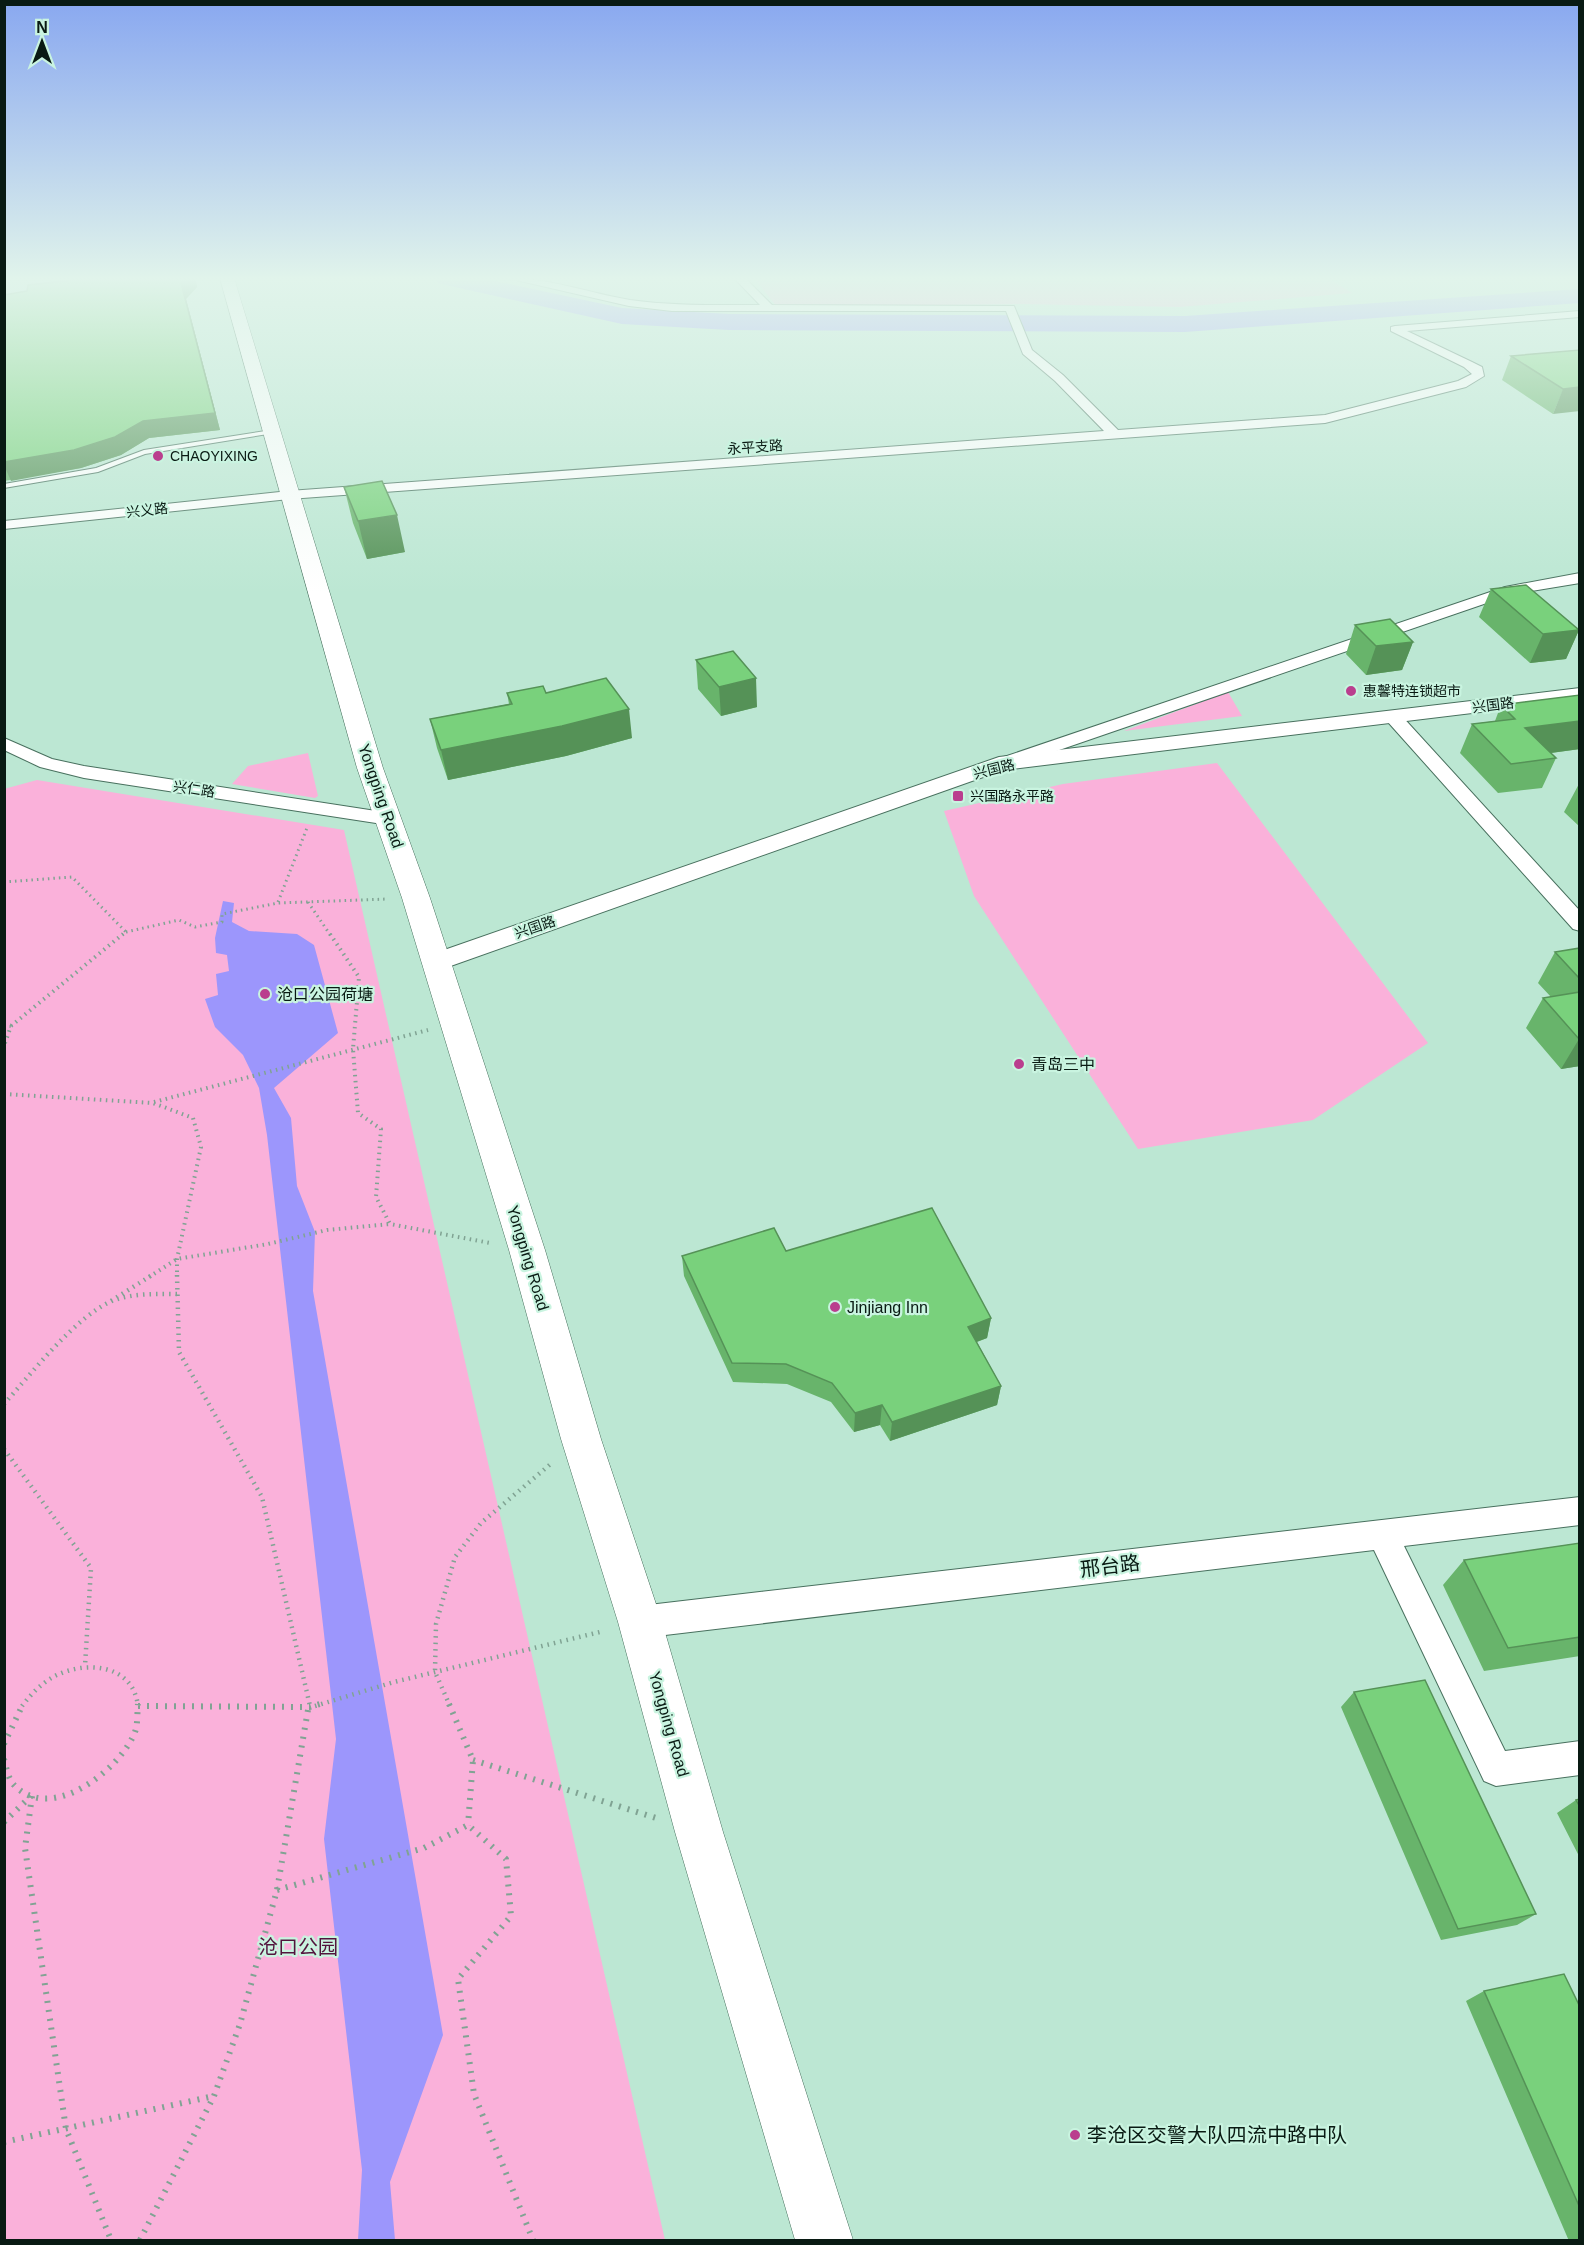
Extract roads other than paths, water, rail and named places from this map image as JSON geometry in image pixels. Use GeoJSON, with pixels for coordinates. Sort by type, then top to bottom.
{"type":"FeatureCollection","features":[{"type":"Feature","properties":{"kind":"main road","name":"Yongping Road"},"geometry":{"type":"LineString","coordinates":[[260,383],[289,495],[370,768],[416,898],[527,1250],[581,1439],[640,1622],[699,1832],[824,2241]]}},
{"type":"Feature","properties":{"kind":"street"},"geometry":{"type":"LineString","coordinates":[[1064,383],[1116,436]]}},
{"type":"Feature","properties":{"kind":"street","name":"永平支路"},"geometry":{"type":"LineString","coordinates":[[289,495],[1325,419],[1464,383]]}},
{"type":"Feature","properties":{"kind":"street","name":"兴义路"},"geometry":{"type":"LineString","coordinates":[[4,525],[289,495]]}},
{"type":"Feature","properties":{"kind":"street"},"geometry":{"type":"LineString","coordinates":[[999,764],[1515,593],[1580,578]]}},
{"type":"Feature","properties":{"kind":"street","name":"兴国路"},"geometry":{"type":"LineString","coordinates":[[436,962],[999,764],[1580,694]]}},
{"type":"Feature","properties":{"kind":"street"},"geometry":{"type":"LineString","coordinates":[[1393,717],[1580,924]]}},
{"type":"Feature","properties":{"kind":"street","name":"兴仁路"},"geometry":{"type":"LineString","coordinates":[[4,742],[46,763],[84,772],[389,819]]}},
{"type":"Feature","properties":{"kind":"street","name":"邢台路"},"geometry":{"type":"LineString","coordinates":[[640,1622],[1580,1510]]}},
{"type":"Feature","properties":{"kind":"street"},"geometry":{"type":"LineString","coordinates":[[1382,1534],[1496,1769],[1580,1758]]}},
{"type":"Feature","properties":{"kind":"lane"},"geometry":{"type":"LineString","coordinates":[[4,486],[98,470],[144,452],[272,432]]}},
{"type":"Feature","properties":{"kind":"place","name":"CHAOYIXING"},"geometry":{"type":"Point","coordinates":[158,456]}},
{"type":"Feature","properties":{"kind":"place","name":"惠馨特连锁超市"},"geometry":{"type":"Point","coordinates":[1351,691]}},
{"type":"Feature","properties":{"kind":"place","name":"兴国路永平路"},"geometry":{"type":"Point","coordinates":[958,796]}},
{"type":"Feature","properties":{"kind":"place","name":"沧口公园荷塘"},"geometry":{"type":"Point","coordinates":[265,994]}},
{"type":"Feature","properties":{"kind":"place","name":"青岛三中"},"geometry":{"type":"Point","coordinates":[1019,1064]}},
{"type":"Feature","properties":{"kind":"place","name":"Jinjiang Inn"},"geometry":{"type":"Point","coordinates":[835,1307]}},
{"type":"Feature","properties":{"kind":"place","name":"李沧区交警大队四流中路中队"},"geometry":{"type":"Point","coordinates":[1075,2135]}},
{"type":"Feature","properties":{"kind":"park label","name":"沧口公园"},"geometry":{"type":"Point","coordinates":[298,1947]}}]}
